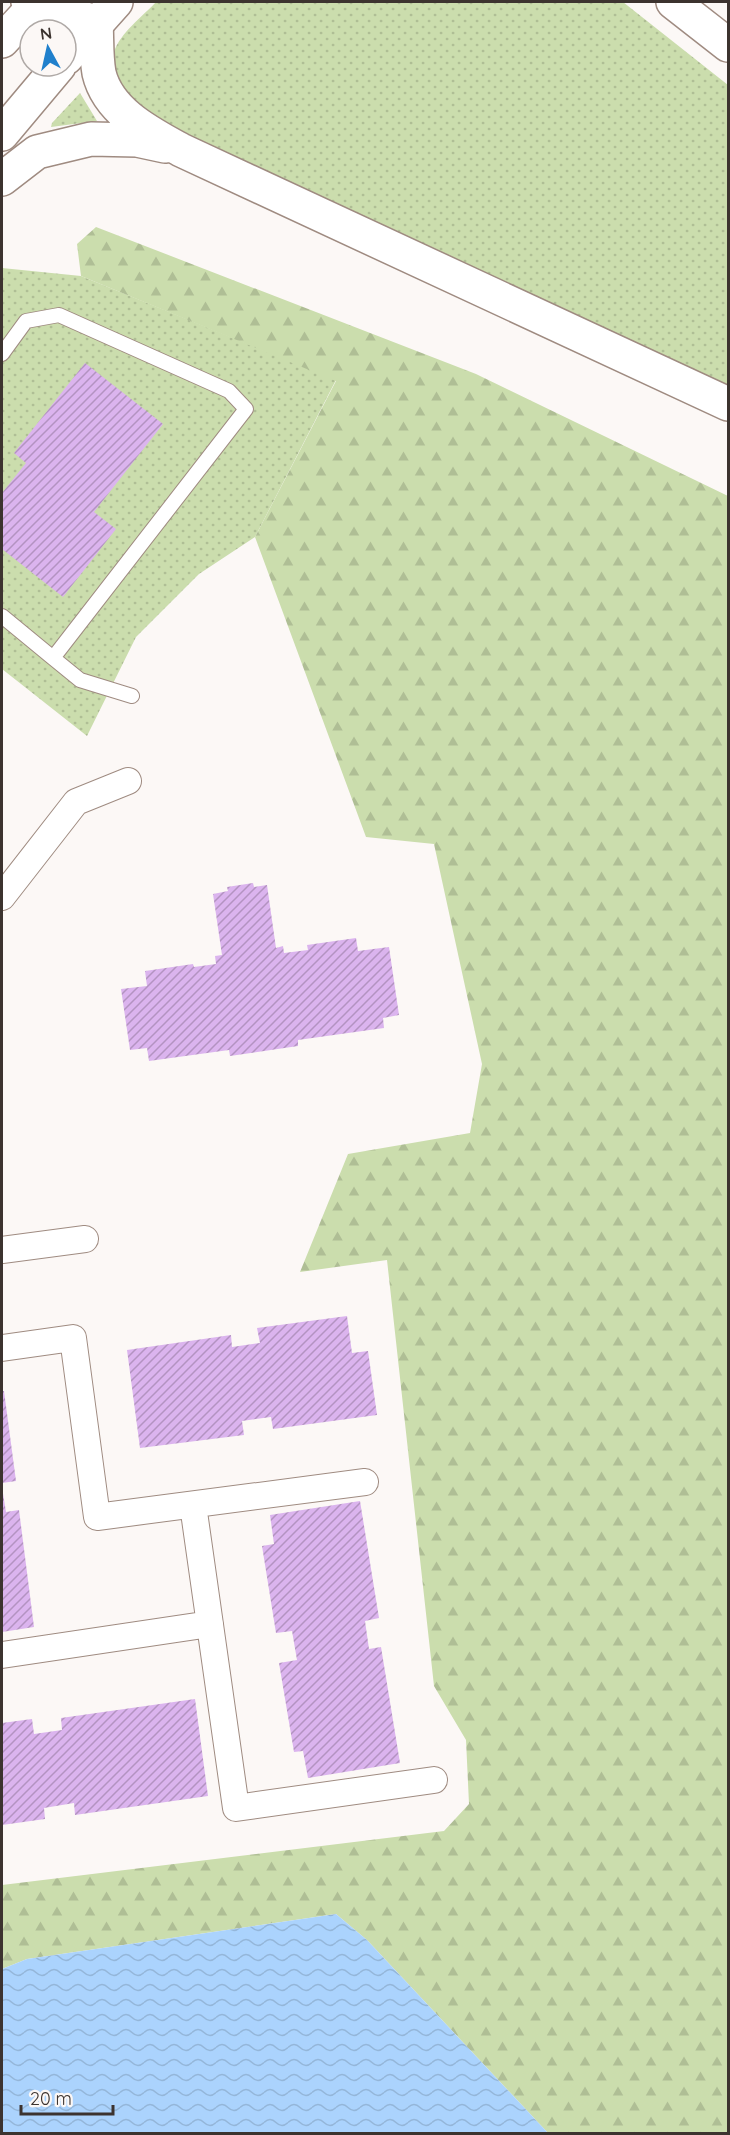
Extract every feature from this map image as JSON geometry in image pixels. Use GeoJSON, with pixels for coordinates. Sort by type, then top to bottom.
{"type":"FeatureCollection","features":[{"type":"Feature","properties":{"kind":"main road"},"geometry":{"type":"LineString","coordinates":[[2,41],[33,2],[106,12]]}},
{"type":"Feature","properties":{"kind":"main road"},"geometry":{"type":"LineString","coordinates":[[673,2],[729,45]]}},
{"type":"Feature","properties":{"kind":"main road"},"geometry":{"type":"LineString","coordinates":[[78,44],[106,12]]}},
{"type":"Feature","properties":{"kind":"main road"},"geometry":{"type":"LineString","coordinates":[[106,12],[100,74],[114,103],[142,129],[181,150],[729,404]]}},
{"type":"Feature","properties":{"kind":"main road"},"geometry":{"type":"LineString","coordinates":[[2,134],[49,78]]}},
{"type":"Feature","properties":{"kind":"main road"},"geometry":{"type":"LineString","coordinates":[[2,179],[37,152],[91,139],[136,140],[181,150]]}},
{"type":"Feature","properties":{"kind":"street"},"geometry":{"type":"LineString","coordinates":[[2,897],[76,802],[128,781]]}},
{"type":"Feature","properties":{"kind":"street"},"geometry":{"type":"LineString","coordinates":[[2,1250],[85,1239]]}},
{"type":"Feature","properties":{"kind":"street"},"geometry":{"type":"LineString","coordinates":[[2,1348],[73,1338],[97,1517],[364,1482]]}},
{"type":"Feature","properties":{"kind":"street"},"geometry":{"type":"LineString","coordinates":[[193,1505],[236,1808],[434,1780]]}},
{"type":"Feature","properties":{"kind":"street"},"geometry":{"type":"LineString","coordinates":[[2,1655],[210,1624]]}},
{"type":"Feature","properties":{"kind":"lane"},"geometry":{"type":"LineString","coordinates":[[2,354],[26,321],[59,315],[230,391],[246,410],[53,658]]}},
{"type":"Feature","properties":{"kind":"lane"},"geometry":{"type":"LineString","coordinates":[[2,616],[81,680],[132,696]]}},
{"type":"Feature","properties":{"kind":"green space"},"geometry":{"type":"Polygon","coordinates":[[[156,2],[623,2],[728,85],[728,391],[172,129],[130,97],[121,87],[112,65],[114,52],[121,38],[156,2]]]}},
{"type":"Feature","properties":{"kind":"green space"},"geometry":{"type":"Polygon","coordinates":[[[80,93],[97,121],[51,127],[52,123],[80,93]]]}},
{"type":"Feature","properties":{"kind":"green space"},"geometry":{"type":"Polygon","coordinates":[[[96,227],[476,374],[728,496],[728,2133],[548,2133],[367,1940],[336,1914],[27,1959],[2,1969],[2,1885],[444,1831],[469,1804],[466,1740],[434,1686],[387,1260],[300,1272],[348,1154],[470,1133],[482,1064],[434,844],[366,837],[255,537],[336,381],[81,276],[77,244],[96,227]]]}},
{"type":"Feature","properties":{"kind":"green space"},"geometry":{"type":"Polygon","coordinates":[[[2,268],[81,276],[336,380],[255,537],[199,574],[136,637],[87,736],[2,669],[2,268]]]}},
{"type":"Feature","properties":{"kind":"water"},"geometry":{"type":"Polygon","coordinates":[[[336,1914],[367,1940],[548,2133],[2,2133],[2,1969],[27,1959],[336,1914]]]}},
{"type":"Feature","properties":{"kind":"building"},"geometry":{"type":"Polygon","coordinates":[[[85,363],[163,424],[94,512],[116,529],[63,597],[2,549],[2,493],[26,463],[14,453],[85,363]]]}},
{"type":"Feature","properties":{"kind":"building"},"geometry":{"type":"Polygon","coordinates":[[[253,883],[254,887],[267,885],[276,948],[283,946],[284,953],[308,950],[307,945],[356,938],[358,951],[389,947],[399,1015],[383,1018],[384,1028],[298,1040],[298,1046],[230,1056],[229,1050],[149,1061],[147,1048],[130,1050],[121,989],[147,986],[145,971],[193,964],[194,967],[216,964],[215,956],[222,955],[213,894],[228,891],[227,887],[253,883]]]}},
{"type":"Feature","properties":{"kind":"building"},"geometry":{"type":"Polygon","coordinates":[[[347,1316],[352,1353],[368,1351],[377,1415],[273,1429],[271,1417],[242,1421],[244,1435],[140,1448],[127,1350],[231,1335],[232,1347],[260,1343],[257,1328],[347,1316]]]}},
{"type":"Feature","properties":{"kind":"building"},"geometry":{"type":"Polygon","coordinates":[[[2,1391],[4,1391],[16,1481],[2,1483],[2,1391]]]}},
{"type":"Feature","properties":{"kind":"building"},"geometry":{"type":"Polygon","coordinates":[[[2,1487],[6,1512],[19,1510],[34,1627],[2,1632],[2,1487]]]}},
{"type":"Feature","properties":{"kind":"building"},"geometry":{"type":"Polygon","coordinates":[[[360,1501],[379,1618],[365,1621],[369,1649],[381,1647],[400,1763],[308,1778],[303,1751],[294,1752],[279,1663],[297,1660],[292,1631],[276,1633],[262,1546],[274,1544],[270,1515],[360,1501]]]}},
{"type":"Feature","properties":{"kind":"building"},"geometry":{"type":"Polygon","coordinates":[[[195,1699],[208,1796],[75,1815],[74,1803],[44,1808],[45,1819],[2,1825],[2,1723],[32,1719],[34,1734],[62,1730],[61,1718],[195,1699]]]}}]}
